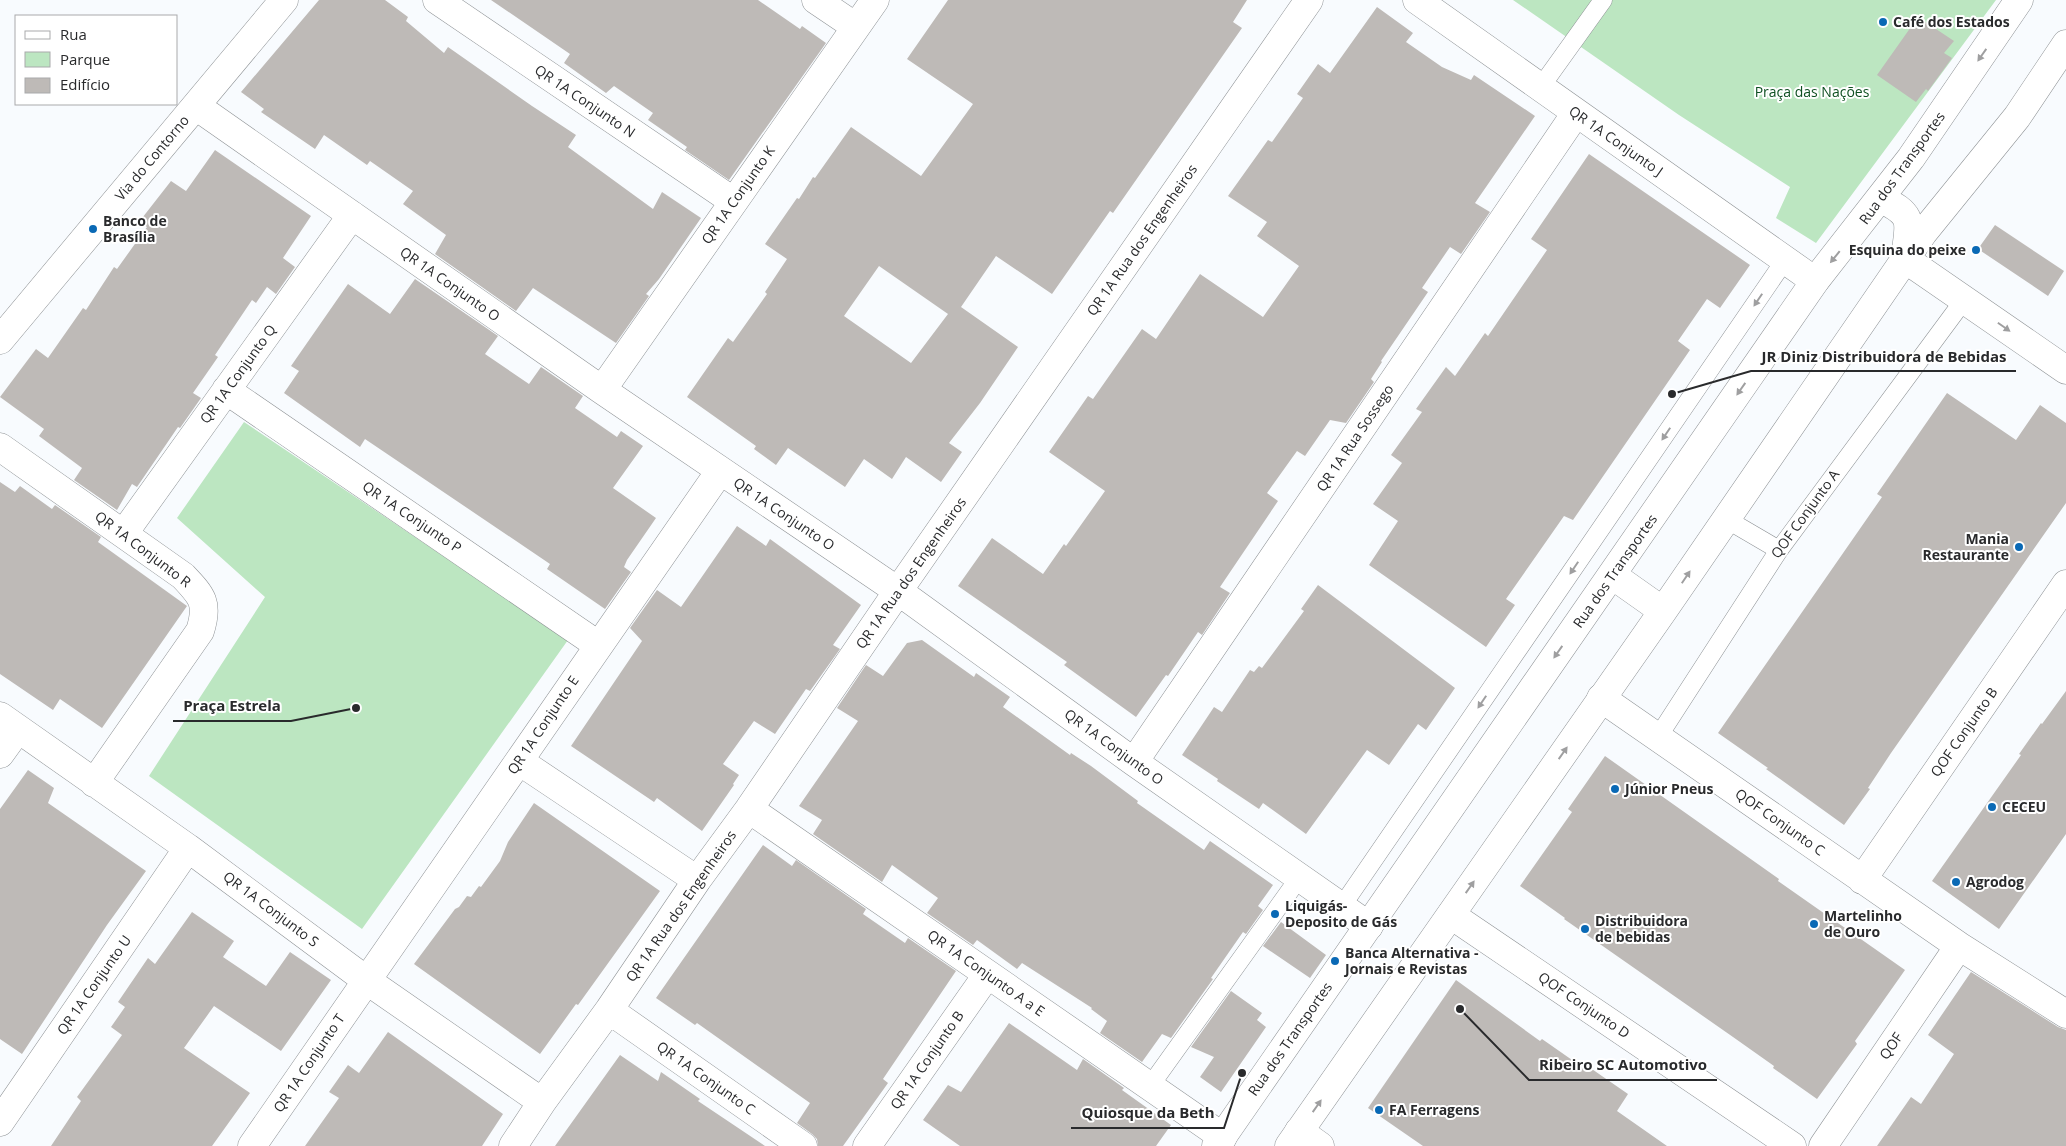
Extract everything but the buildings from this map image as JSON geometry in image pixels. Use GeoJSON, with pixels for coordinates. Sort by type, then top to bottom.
{"type":"FeatureCollection","features":[{"type":"Feature","properties":{"kind":"street","name":"Via do Contorno"},"geometry":{"type":"LineString","coordinates":[[0,340],[284,0]]}},
{"type":"Feature","properties":{"kind":"street","name":"QR 1A Conjunto N"},"geometry":{"type":"LineString","coordinates":[[437,0],[733,201]]}},
{"type":"Feature","properties":{"kind":"street"},"geometry":{"type":"LineString","coordinates":[[816,0],[856,27]]}},
{"type":"Feature","properties":{"kind":"street","name":"QR 1A Conjunto K"},"geometry":{"type":"LineString","coordinates":[[602,390],[875,0]]}},
{"type":"Feature","properties":{"kind":"street","name":"QR 1A Rua dos Engenheiros"},"geometry":{"type":"LineString","coordinates":[[513,1146],[542,1102],[609,1010],[697,880],[749,809],[898,591],[1309,0]]}},
{"type":"Feature","properties":{"kind":"street","name":"QR 1A Conjunto J"},"geometry":{"type":"LineString","coordinates":[[1417,0],[1815,281]]}},
{"type":"Feature","properties":{"kind":"street","name":"Rua dos Transportes"},"geometry":{"type":"LineString","coordinates":[[1220,1141],[1815,281],[1881,200],[2019,0]]}},
{"type":"Feature","properties":{"kind":"street"},"geometry":{"type":"LineString","coordinates":[[1303,1141],[1451,915],[1923,233],[2017,118],[2066,44]]}},
{"type":"Feature","properties":{"kind":"street","name":"QR 1A Conjunto O"},"geometry":{"type":"LineString","coordinates":[[196,106],[602,390],[898,591],[1134,762],[1368,926]]}},
{"type":"Feature","properties":{"kind":"street","name":"QR 1A Rua Sossego"},"geometry":{"type":"LineString","coordinates":[[1134,762],[1576,114]]}},
{"type":"Feature","properties":{"kind":"street"},"geometry":{"type":"LineString","coordinates":[[1881,200],[1901,209],[1909,222],[1905,259]]}},
{"type":"Feature","properties":{"kind":"street","name":"QR 1A Conjunto Q"},"geometry":{"type":"LineString","coordinates":[[124,533],[352,215]]}},
{"type":"Feature","properties":{"kind":"street"},"geometry":{"type":"LineString","coordinates":[[1905,259],[2066,370]]}},
{"type":"Feature","properties":{"kind":"street","name":"QR 1A Conjunto P"},"geometry":{"type":"LineString","coordinates":[[226,390],[598,645]]}},
{"type":"Feature","properties":{"kind":"street","name":"QR 1A Conjunto R"},"geometry":{"type":"LineString","coordinates":[[0,447],[183,576],[199,592],[204,604],[205,614],[200,631],[94,783]]}},
{"type":"Feature","properties":{"kind":"street","name":"QR 1A Conjunto E"},"geometry":{"type":"LineString","coordinates":[[366,980],[720,471]]}},
{"type":"Feature","properties":{"kind":"street"},"geometry":{"type":"LineString","coordinates":[[1612,576],[1663,611]]}},
{"type":"Feature","properties":{"kind":"street","name":"QOF Conjunto B"},"geometry":{"type":"LineString","coordinates":[[1862,880],[2066,584]]}},
{"type":"Feature","properties":{"kind":"street","name":"QOF Conjunto C"},"geometry":{"type":"LineString","coordinates":[[1601,698],[1959,946],[2066,1014]]}},
{"type":"Feature","properties":{"kind":"street"},"geometry":{"type":"LineString","coordinates":[[0,754],[9,722]]}},
{"type":"Feature","properties":{"kind":"street","name":"QR 1A Conjunto S"},"geometry":{"type":"LineString","coordinates":[[9,722],[188,848],[366,980],[542,1102]]}},
{"type":"Feature","properties":{"kind":"street"},"geometry":{"type":"LineString","coordinates":[[519,761],[697,880]]}},
{"type":"Feature","properties":{"kind":"street","name":"QR 1A Conjunto A a E"},"geometry":{"type":"LineString","coordinates":[[749,809],[1150,1086],[1220,1141]]}},
{"type":"Feature","properties":{"kind":"street","name":"QR 1A Conjunto U"},"geometry":{"type":"LineString","coordinates":[[0,1122],[188,848]]}},
{"type":"Feature","properties":{"kind":"street","name":"QOF Conjunto D"},"geometry":{"type":"LineString","coordinates":[[1451,915],[1792,1146]]}},
{"type":"Feature","properties":{"kind":"street","name":"QOF"},"geometry":{"type":"LineString","coordinates":[[1823,1146],[1959,946]]}},
{"type":"Feature","properties":{"kind":"street","name":"QR 1A Conjunto B"},"geometry":{"type":"LineString","coordinates":[[866,1146],[987,975]]}},
{"type":"Feature","properties":{"kind":"street","name":"QR 1A Conjunto T"},"geometry":{"type":"LineString","coordinates":[[252,1146],[366,980]]}},
{"type":"Feature","properties":{"kind":"street","name":"QR 1A Conjunto C"},"geometry":{"type":"LineString","coordinates":[[609,1010],[803,1146]]}},
{"type":"Feature","properties":{"kind":"lane"},"geometry":{"type":"LineString","coordinates":[[1540,88],[1603,0]]}},
{"type":"Feature","properties":{"kind":"lane"},"geometry":{"type":"LineString","coordinates":[[1342,906],[1785,260]]}},
{"type":"Feature","properties":{"kind":"lane","name":"QOF Conjunto A"},"geometry":{"type":"LineString","coordinates":[[1658,737],[1779,550],[1964,300]]}},
{"type":"Feature","properties":{"kind":"lane"},"geometry":{"type":"LineString","coordinates":[[1726,519],[1779,550]]}},
{"type":"Feature","properties":{"kind":"lane"},"geometry":{"type":"LineString","coordinates":[[1150,1086],[1299,878]]}},
{"type":"Feature","properties":{"kind":"green space","name":"Praça das Nações"},"geometry":{"type":"Polygon","coordinates":[[[1513,0],[1996,0],[1816,243],[1776,218],[1790,187],[1679,115],[1513,0]]]}},
{"type":"Feature","properties":{"kind":"green space"},"geometry":{"type":"Polygon","coordinates":[[[244,422],[568,640],[362,929],[149,776],[265,597],[177,518],[244,422]]]}},
{"type":"Feature","properties":{"kind":"place","name":"Café dos Estados"},"geometry":{"type":"Point","coordinates":[1883,22]}},
{"type":"Feature","properties":{"kind":"place","name":"Banco de Brasília"},"geometry":{"type":"Point","coordinates":[93,229]}},
{"type":"Feature","properties":{"kind":"place","name":"Esquina do peixe"},"geometry":{"type":"Point","coordinates":[1976,250]}},
{"type":"Feature","properties":{"kind":"place","name":"JR Diniz Distribuidora de Bebidas"},"geometry":{"type":"Point","coordinates":[1672,394]}},
{"type":"Feature","properties":{"kind":"place","name":"Mania Restaurante"},"geometry":{"type":"Point","coordinates":[2019,547]}},
{"type":"Feature","properties":{"kind":"place","name":"Praça Estrela"},"geometry":{"type":"Point","coordinates":[356,708]}},
{"type":"Feature","properties":{"kind":"place","name":"Júnior Pneus"},"geometry":{"type":"Point","coordinates":[1615,789]}},
{"type":"Feature","properties":{"kind":"place","name":"CECEU"},"geometry":{"type":"Point","coordinates":[1992,807]}},
{"type":"Feature","properties":{"kind":"place","name":"Agrodog"},"geometry":{"type":"Point","coordinates":[1956,882]}},
{"type":"Feature","properties":{"kind":"place","name":"Liquigás- Deposito de Gás"},"geometry":{"type":"Point","coordinates":[1275,914]}},
{"type":"Feature","properties":{"kind":"place","name":"Martelinho de Ouro"},"geometry":{"type":"Point","coordinates":[1814,924]}},
{"type":"Feature","properties":{"kind":"place","name":"Distribuidora de bebidas"},"geometry":{"type":"Point","coordinates":[1585,929]}},
{"type":"Feature","properties":{"kind":"place","name":"Banca Alternativa - Jornais e Revistas"},"geometry":{"type":"Point","coordinates":[1335,961]}},
{"type":"Feature","properties":{"kind":"place","name":"Ribeiro SC Automotivo"},"geometry":{"type":"Point","coordinates":[1460,1009]}},
{"type":"Feature","properties":{"kind":"place","name":"Quiosque da Beth"},"geometry":{"type":"Point","coordinates":[1242,1073]}},
{"type":"Feature","properties":{"kind":"place","name":"FA Ferragens"},"geometry":{"type":"Point","coordinates":[1379,1110]}}]}
